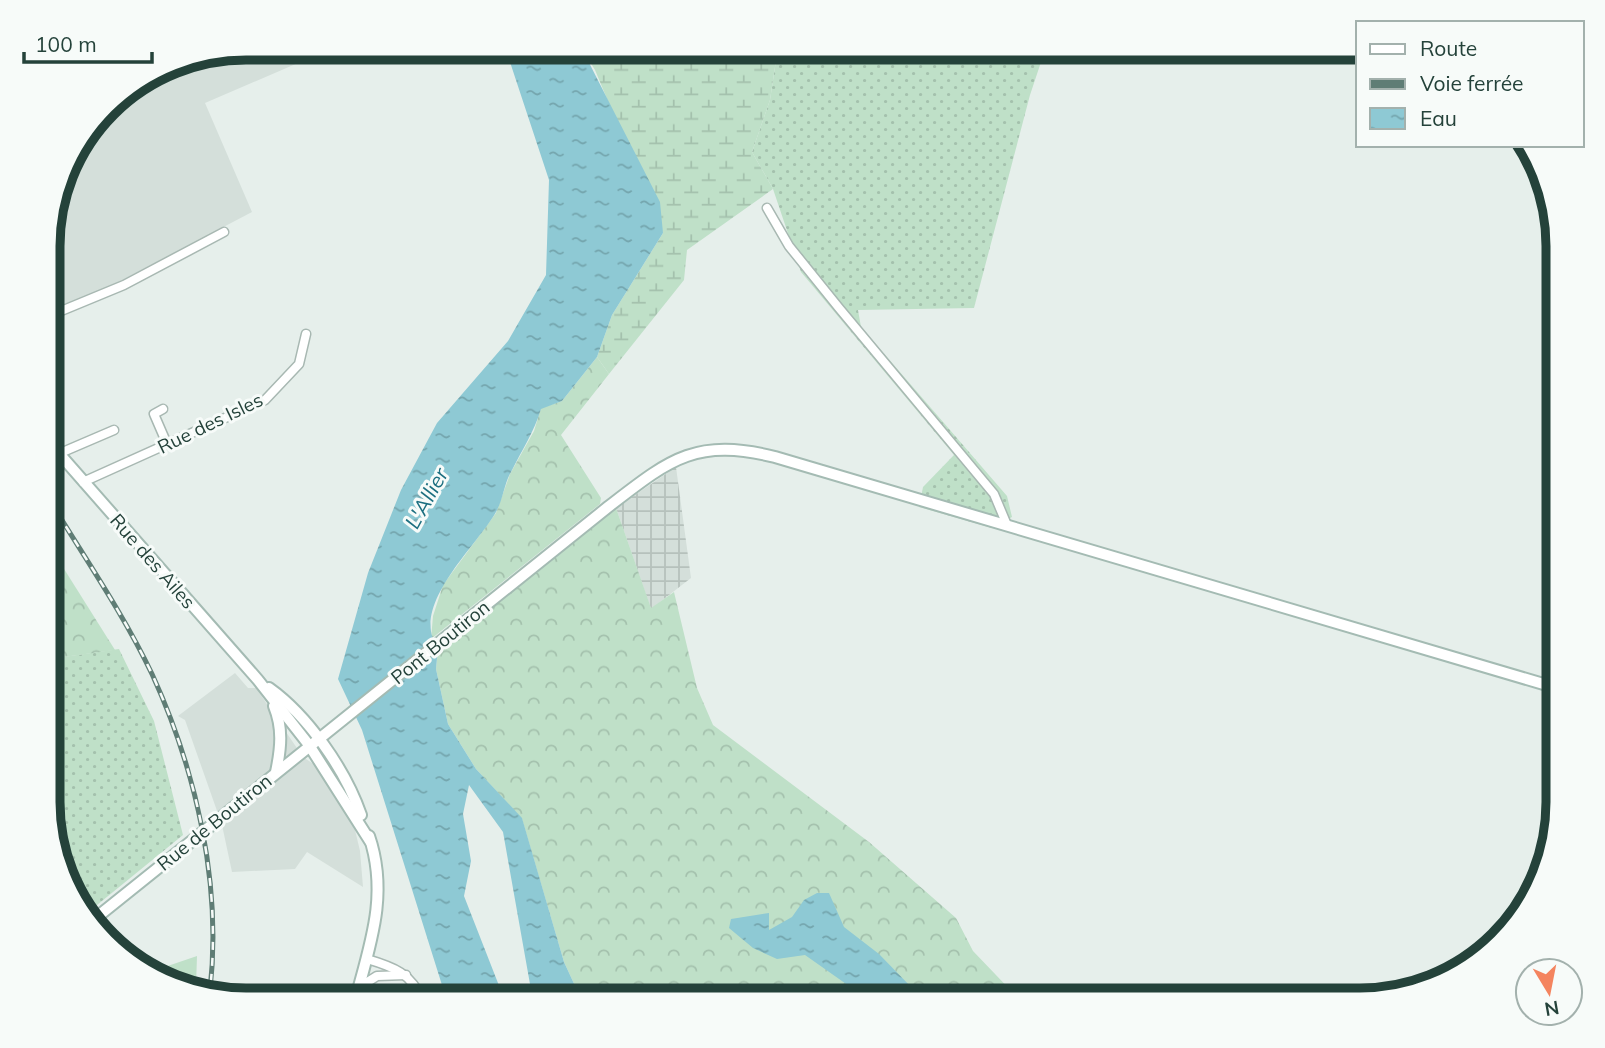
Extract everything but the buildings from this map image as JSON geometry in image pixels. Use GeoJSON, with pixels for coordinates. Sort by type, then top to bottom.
{"type":"FeatureCollection","features":[{"type":"Feature","properties":{"kind":"main road","name":"Pont Boutiron"},"geometry":{"type":"LineString","coordinates":[[337,725],[544,558],[665,465],[694,452],[731,448],[775,457],[1007,524],[1545,684]]}},
{"type":"Feature","properties":{"kind":"main road","name":"Rue des Ailes"},"geometry":{"type":"LineString","coordinates":[[60,456],[258,680],[309,745],[370,841]]}},
{"type":"Feature","properties":{"kind":"main road","name":"Rue des Ailes"},"geometry":{"type":"LineString","coordinates":[[258,680],[295,708],[319,737],[356,800],[370,841]]}},
{"type":"Feature","properties":{"kind":"main road"},"geometry":{"type":"LineString","coordinates":[[271,697],[280,720],[281,738],[276,772]]}},
{"type":"Feature","properties":{"kind":"main road","name":"Rue de Boutiron"},"geometry":{"type":"LineString","coordinates":[[99,916],[337,725]]}},
{"type":"Feature","properties":{"kind":"main road"},"geometry":{"type":"LineString","coordinates":[[358,988],[367,959],[379,898],[378,873],[370,841]]}},
{"type":"Feature","properties":{"kind":"street"},"geometry":{"type":"LineString","coordinates":[[767,208],[789,246],[994,494],[1007,524]]}},
{"type":"Feature","properties":{"kind":"street"},"geometry":{"type":"LineString","coordinates":[[60,312],[136,280],[224,232]]}},
{"type":"Feature","properties":{"kind":"street","name":"Rue des Isles"},"geometry":{"type":"LineString","coordinates":[[83,482],[265,400],[299,364],[306,334]]}},
{"type":"Feature","properties":{"kind":"street"},"geometry":{"type":"LineString","coordinates":[[163,409],[154,414],[167,444]]}},
{"type":"Feature","properties":{"kind":"street"},"geometry":{"type":"LineString","coordinates":[[60,453],[114,430]]}},
{"type":"Feature","properties":{"kind":"street"},"geometry":{"type":"LineString","coordinates":[[367,959],[400,970],[417,988]]}},
{"type":"Feature","properties":{"kind":"street"},"geometry":{"type":"LineString","coordinates":[[358,988],[377,976],[406,975]]}},
{"type":"Feature","properties":{"kind":"shaded area"},"geometry":{"type":"Polygon","coordinates":[[[298,60],[298,63],[205,103],[252,212],[90,297],[60,305],[61,221],[69,186],[84,152],[106,123],[132,98],[152,84],[186,69],[221,61],[298,60]]]}},
{"type":"Feature","properties":{"kind":"shaded area"},"geometry":{"type":"Polygon","coordinates":[[[676,467],[691,578],[651,609],[616,508],[676,467]]]}},
{"type":"Feature","properties":{"kind":"shaded area"},"geometry":{"type":"Polygon","coordinates":[[[235,673],[248,688],[256,688],[303,757],[321,769],[351,813],[360,851],[363,887],[307,852],[295,869],[232,872],[222,825],[185,720],[178,716],[235,673]]]}},
{"type":"Feature","properties":{"kind":"green space"},"geometry":{"type":"Polygon","coordinates":[[[589,60],[776,60],[770,100],[752,152],[773,189],[687,250],[684,280],[609,374],[597,357],[612,315],[663,233],[589,60]]]}},
{"type":"Feature","properties":{"kind":"green space"},"geometry":{"type":"Polygon","coordinates":[[[776,60],[1042,60],[974,308],[858,310],[861,327],[1007,496],[1012,517],[992,528],[919,507],[923,487],[954,455],[801,272],[773,189],[752,152],[770,100],[776,60]]]}},
{"type":"Feature","properties":{"kind":"green space"},"geometry":{"type":"Polygon","coordinates":[[[597,357],[609,374],[561,435],[601,498],[600,504],[431,639],[433,616],[443,585],[496,513],[510,474],[534,431],[541,408],[562,401],[597,357]]]}},
{"type":"Feature","properties":{"kind":"green space"},"geometry":{"type":"Polygon","coordinates":[[[616,508],[651,608],[674,592],[697,688],[713,725],[869,842],[956,918],[973,951],[1008,988],[576,988],[564,962],[522,819],[476,769],[448,724],[436,669],[438,648],[616,508]]]}},
{"type":"Feature","properties":{"kind":"green space"},"geometry":{"type":"Polygon","coordinates":[[[60,562],[115,650],[60,658],[60,562]]]}},
{"type":"Feature","properties":{"kind":"green space"},"geometry":{"type":"Polygon","coordinates":[[[119,649],[154,721],[183,835],[93,908],[84,896],[69,862],[61,827],[60,657],[119,649]]]}},
{"type":"Feature","properties":{"kind":"green space"},"geometry":{"type":"Polygon","coordinates":[[[197,956],[196,982],[161,968],[197,956]]]}},
{"type":"Feature","properties":{"kind":"water","name":"L'Allier"},"geometry":{"type":"Polygon","coordinates":[[[509,60],[588,60],[660,202],[663,233],[612,315],[597,357],[562,401],[541,409],[496,512],[438,596],[432,614],[431,632],[438,648],[436,669],[448,724],[476,769],[522,818],[564,962],[576,988],[531,988],[503,832],[469,785],[463,814],[471,861],[464,896],[500,988],[443,988],[362,730],[338,679],[368,573],[401,490],[437,423],[508,341],[546,275],[549,180],[509,60]]]}},
{"type":"Feature","properties":{"kind":"water"},"geometry":{"type":"Polygon","coordinates":[[[817,893],[829,893],[844,927],[879,954],[912,988],[866,988],[863,984],[849,986],[805,955],[777,959],[753,948],[729,928],[731,919],[769,913],[769,930],[792,917],[804,900],[817,893]]]}},
{"type":"Feature","properties":{"kind":"railway"},"geometry":{"type":"LineString","coordinates":[[60,517],[141,651],[168,711],[181,749],[193,788],[209,869],[213,950],[210,985]]}}]}
